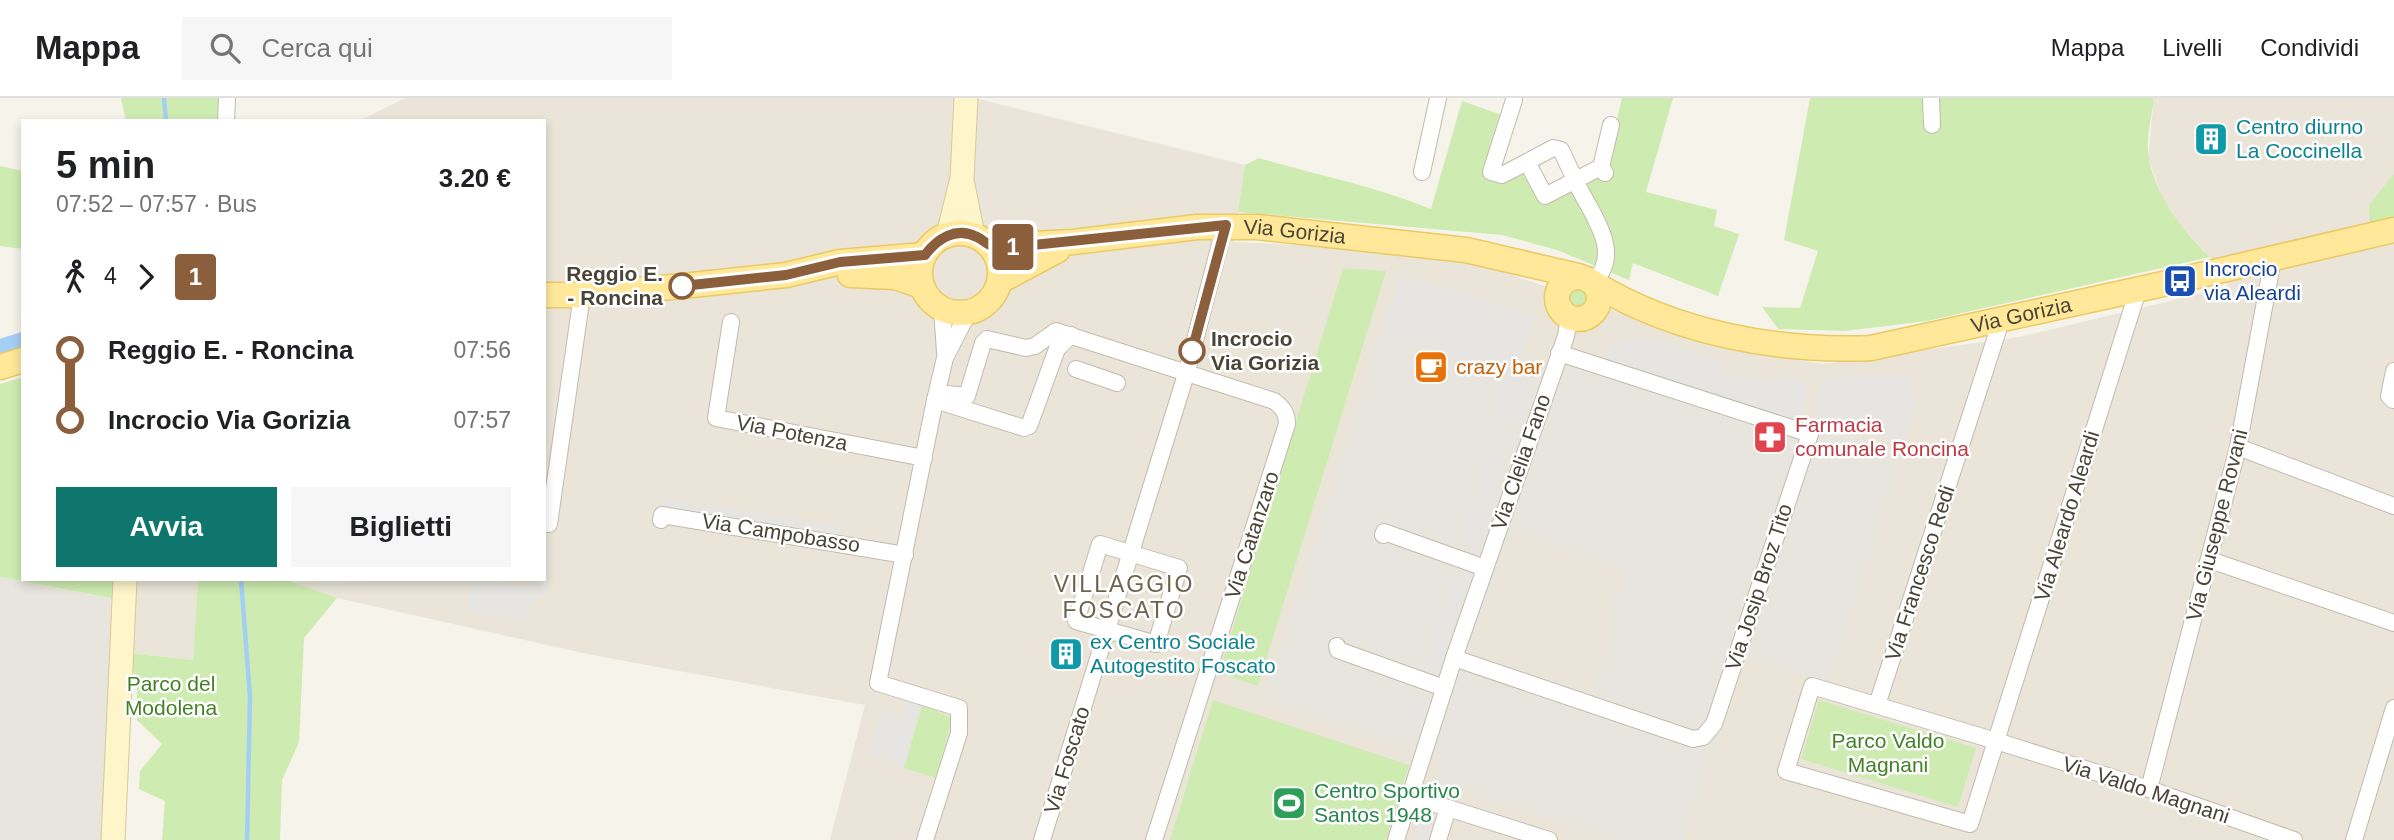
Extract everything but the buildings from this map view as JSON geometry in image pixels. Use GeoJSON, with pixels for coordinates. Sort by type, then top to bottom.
{"type":"FeatureCollection","features":[{"type":"Feature","properties":{"kind":"main road","name":"Via Gorizia"},"geometry":{"type":"LineString","coordinates":[[982,240],[1073,242],[1226,225],[1432,244],[1516,261],[1589,281],[1648,311],[1728,335],[1825,350],[1910,341],[2394,230]]}},
{"type":"Feature","properties":{"kind":"main road"},"geometry":{"type":"LineString","coordinates":[[948,235],[982,240],[999,262],[1000,281],[993,297],[983,306],[968,313],[942,309],[933,303],[922,286],[920,270],[925,255],[934,243],[948,235]]}},
{"type":"Feature","properties":{"kind":"main road"},"geometry":{"type":"LineString","coordinates":[[1000,281],[1017,269],[1073,242]]}},
{"type":"Feature","properties":{"kind":"main road"},"geometry":{"type":"LineString","coordinates":[[786,275],[840,262],[925,255]]}},
{"type":"Feature","properties":{"kind":"main road","name":"Via Gorizia"},"geometry":{"type":"LineString","coordinates":[[1516,261],[1543,277],[1571,312],[1648,311]]}},
{"type":"Feature","properties":{"kind":"main road"},"geometry":{"type":"LineString","coordinates":[[546,295],[582,295],[786,275],[867,275],[895,278],[922,286]]}},
{"type":"Feature","properties":{"kind":"main road"},"geometry":{"type":"LineString","coordinates":[[1589,281],[1599,302],[1571,312],[1561,284],[1589,281]]}},
{"type":"Feature","properties":{"kind":"main road"},"geometry":{"type":"LineString","coordinates":[[0,368],[21,361]]}},
{"type":"Feature","properties":{"kind":"street"},"geometry":{"type":"LineString","coordinates":[[226,119],[227,98]]}},
{"type":"Feature","properties":{"kind":"street"},"geometry":{"type":"LineString","coordinates":[[948,235],[962,178],[965,98]]}},
{"type":"Feature","properties":{"kind":"street"},"geometry":{"type":"LineString","coordinates":[[1422,172],[1438,98]]}},
{"type":"Feature","properties":{"kind":"street"},"geometry":{"type":"LineString","coordinates":[[1931,98],[1932,125]]}},
{"type":"Feature","properties":{"kind":"street"},"geometry":{"type":"LineString","coordinates":[[1514,100],[1491,172],[1502,175],[1553,148],[1561,150],[1606,244],[1605,265],[1589,281]]}},
{"type":"Feature","properties":{"kind":"street"},"geometry":{"type":"LineString","coordinates":[[1527,162],[1545,195],[1603,170],[1611,125]]}},
{"type":"Feature","properties":{"kind":"street"},"geometry":{"type":"LineString","coordinates":[[962,178],[982,240]]}},
{"type":"Feature","properties":{"kind":"street","name":"Via Foscato"},"geometry":{"type":"LineString","coordinates":[[1042,840],[1187,371],[1226,225]]}},
{"type":"Feature","properties":{"kind":"street","name":"Via Giuseppe Rovani"},"geometry":{"type":"LineString","coordinates":[[2148,789],[2238,447],[2273,258]]}},
{"type":"Feature","properties":{"kind":"street","name":"Via Aleardo Aleardi"},"geometry":{"type":"LineString","coordinates":[[1996,741],[1812,686],[1786,771],[1970,824],[2138,290]]}},
{"type":"Feature","properties":{"kind":"street"},"geometry":{"type":"LineString","coordinates":[[549,524],[582,295]]}},
{"type":"Feature","properties":{"kind":"street"},"geometry":{"type":"LineString","coordinates":[[942,309],[945,358]]}},
{"type":"Feature","properties":{"kind":"street","name":"Via Clelia Fano"},"geometry":{"type":"LineString","coordinates":[[1396,840],[1444,688],[1571,312]]}},
{"type":"Feature","properties":{"kind":"street"},"geometry":{"type":"LineString","coordinates":[[925,840],[959,733],[959,708],[878,683],[945,358],[968,313]]}},
{"type":"Feature","properties":{"kind":"street","name":"Via Francesco Redi"},"geometry":{"type":"LineString","coordinates":[[1877,705],[2001,321]]}},
{"type":"Feature","properties":{"kind":"street","name":"Via Potenza"},"geometry":{"type":"LineString","coordinates":[[731,322],[716,418],[924,458]]}},
{"type":"Feature","properties":{"kind":"street"},"geometry":{"type":"LineString","coordinates":[[965,402],[983,343],[987,339],[1026,348],[1035,346],[1051,331],[1187,371]]}},
{"type":"Feature","properties":{"kind":"street"},"geometry":{"type":"LineString","coordinates":[[936,397],[965,402],[1024,428],[1029,426],[1057,349],[1071,335]]}},
{"type":"Feature","properties":{"kind":"street"},"geometry":{"type":"LineString","coordinates":[[1076,369],[1109,381],[1111,348]]}},
{"type":"Feature","properties":{"kind":"street","name":"Via Josip Broz Tito"},"geometry":{"type":"LineString","coordinates":[[1454,658],[1693,739],[1703,737],[1714,724],[1810,434],[1559,353]]}},
{"type":"Feature","properties":{"kind":"street","name":"Via Catanzaro"},"geometry":{"type":"LineString","coordinates":[[1154,840],[1287,424],[1282,407],[1274,401],[1187,371]]}},
{"type":"Feature","properties":{"kind":"street"},"geometry":{"type":"LineString","coordinates":[[2393,400],[2389,396],[2394,371]]}},
{"type":"Feature","properties":{"kind":"street"},"geometry":{"type":"LineString","coordinates":[[2238,447],[2394,506]]}},
{"type":"Feature","properties":{"kind":"street","name":"Via Campobasso"},"geometry":{"type":"LineString","coordinates":[[661,520],[662,514],[884,549],[905,555]]}},
{"type":"Feature","properties":{"kind":"street"},"geometry":{"type":"LineString","coordinates":[[1383,535],[1384,532],[1485,568]]}},
{"type":"Feature","properties":{"kind":"street"},"geometry":{"type":"LineString","coordinates":[[1100,544],[1130,553],[1178,568],[1156,644],[1076,621],[1100,544]]}},
{"type":"Feature","properties":{"kind":"street"},"geometry":{"type":"LineString","coordinates":[[2210,560],[2394,623]]}},
{"type":"Feature","properties":{"kind":"street"},"geometry":{"type":"LineString","coordinates":[[113,840],[125,581]]}},
{"type":"Feature","properties":{"kind":"street"},"geometry":{"type":"LineString","coordinates":[[1337,646],[1339,650],[1444,688]]}},
{"type":"Feature","properties":{"kind":"street"},"geometry":{"type":"LineString","coordinates":[[2354,840],[2394,708]]}},
{"type":"Feature","properties":{"kind":"street","name":"Via Valdo Magnani"},"geometry":{"type":"LineString","coordinates":[[1996,741],[2148,789],[2294,840]]}},
{"type":"Feature","properties":{"kind":"street"},"geometry":{"type":"LineString","coordinates":[[1410,796],[1549,840]]}},
{"type":"Feature","properties":{"kind":"street"},"geometry":{"type":"LineString","coordinates":[[1438,840],[1448,808]]}},
{"type":"Feature","properties":{"kind":"shaded area"},"geometry":{"type":"Polygon","coordinates":[[[405,98],[975,98],[1245,165],[1234,242],[1365,248],[1484,265],[1712,345],[1822,364],[2019,337],[2228,287],[2223,271],[2180,225],[2163,199],[2148,157],[2154,98],[2394,98],[2394,840],[830,840],[865,705],[592,655],[337,598],[285,582],[546,581],[546,119],[363,119],[405,98]]]}},
{"type":"Feature","properties":{"kind":"shaded area"},"geometry":{"type":"Polygon","coordinates":[[[1398,273],[1536,317],[1514,375],[1381,329],[1399,285],[1398,273]]]}},
{"type":"Feature","properties":{"kind":"shaded area"},"geometry":{"type":"Polygon","coordinates":[[[1387,311],[1553,368],[1606,370],[1810,433],[1816,423],[1902,453],[1832,682],[1744,660],[1683,840],[1620,840],[1435,781],[1441,760],[1263,701],[1387,311]],[[1512,531],[1471,641],[1476,654],[1591,692],[1613,623],[1607,620],[1625,571],[1512,531]]]}},
{"type":"Feature","properties":{"kind":"shaded area"},"geometry":{"type":"Polygon","coordinates":[[[1640,337],[1723,362],[1720,371],[1776,383],[1780,377],[1804,383],[1807,387],[1797,430],[1606,370],[1605,353],[1613,345],[1640,337]]]}},
{"type":"Feature","properties":{"kind":"shaded area"},"geometry":{"type":"Polygon","coordinates":[[[1894,375],[1909,378],[1912,397],[1919,400],[1904,444],[1820,416],[1816,397],[1827,378],[1894,375]]]}},
{"type":"Feature","properties":{"kind":"shaded area"},"geometry":{"type":"Polygon","coordinates":[[[1504,376],[1535,380],[1519,425],[1489,416],[1504,376]]]}},
{"type":"Feature","properties":{"kind":"shaded area"},"geometry":{"type":"Polygon","coordinates":[[[1492,450],[1507,455],[1479,547],[1461,540],[1492,450]]]}},
{"type":"Feature","properties":{"kind":"shaded area"},"geometry":{"type":"Polygon","coordinates":[[[664,498],[844,527],[842,538],[662,509],[664,498]]]}},
{"type":"Feature","properties":{"kind":"shaded area"},"geometry":{"type":"Polygon","coordinates":[[[546,546],[552,547],[545,594],[531,603],[526,621],[467,612],[471,581],[528,586],[529,581],[546,581],[546,546]]]}},
{"type":"Feature","properties":{"kind":"shaded area"},"geometry":{"type":"Polygon","coordinates":[[[1450,576],[1467,581],[1442,670],[1423,663],[1450,576]]]}},
{"type":"Feature","properties":{"kind":"shaded area"},"geometry":{"type":"Polygon","coordinates":[[[0,577],[124,601],[116,840],[0,840],[0,577]]]}},
{"type":"Feature","properties":{"kind":"shaded area"},"geometry":{"type":"Polygon","coordinates":[[[135,581],[198,581],[193,660],[129,653],[135,581]]]}},
{"type":"Feature","properties":{"kind":"shaded area"},"geometry":{"type":"Polygon","coordinates":[[[1413,694],[1428,699],[1421,724],[1405,718],[1413,694]]]}},
{"type":"Feature","properties":{"kind":"shaded area"},"geometry":{"type":"Polygon","coordinates":[[[905,700],[922,705],[904,768],[869,754],[883,711],[900,715],[905,700]]]}},
{"type":"Feature","properties":{"kind":"shaded area"},"geometry":{"type":"Polygon","coordinates":[[[1423,814],[1444,821],[1438,840],[1415,840],[1423,814]]]}},
{"type":"Feature","properties":{"kind":"green space"},"geometry":{"type":"Polygon","coordinates":[[[121,98],[233,98],[233,119],[126,119],[121,98]]]}},
{"type":"Feature","properties":{"kind":"green space"},"geometry":{"type":"Polygon","coordinates":[[[1622,98],[1673,98],[1646,192],[1717,210],[1714,226],[1739,234],[1718,296],[1633,263],[1629,280],[1557,250],[1502,235],[1238,212],[1245,165],[1259,158],[1367,187],[1431,209],[1462,101],[1508,117],[1491,172],[1527,162],[1545,195],[1605,171],[1622,98]]]}},
{"type":"Feature","properties":{"kind":"green space"},"geometry":{"type":"Polygon","coordinates":[[[1810,98],[2154,98],[2148,144],[2153,173],[2172,212],[2210,257],[1927,321],[1845,331],[1778,329],[1762,307],[1800,308],[1818,251],[1784,240],[1810,98]]]}},
{"type":"Feature","properties":{"kind":"green space"},"geometry":{"type":"Polygon","coordinates":[[[0,166],[21,171],[21,249],[0,246],[0,166]]]}},
{"type":"Feature","properties":{"kind":"green space"},"geometry":{"type":"Polygon","coordinates":[[[2394,174],[2394,217],[2370,222],[2369,205],[2394,174]]]}},
{"type":"Feature","properties":{"kind":"green space"},"geometry":{"type":"Polygon","coordinates":[[[1343,268],[1386,271],[1258,686],[1219,673],[1343,268]]]}},
{"type":"Feature","properties":{"kind":"green space"},"geometry":{"type":"Polygon","coordinates":[[[1578,284],[1587,288],[1591,297],[1587,306],[1578,310],[1569,306],[1565,297],[1569,288],[1578,284]]]}},
{"type":"Feature","properties":{"kind":"green space"},"geometry":{"type":"Polygon","coordinates":[[[21,378],[21,581],[116,581],[115,599],[0,577],[0,384],[21,378]]]}},
{"type":"Feature","properties":{"kind":"green space","name":"Parco del Modolena"},"geometry":{"type":"Polygon","coordinates":[[[198,581],[290,581],[337,598],[304,638],[299,742],[282,780],[280,840],[162,840],[165,801],[139,789],[140,771],[162,744],[137,720],[137,686],[129,653],[193,660],[198,581]]]}},
{"type":"Feature","properties":{"kind":"green space","name":"Centro Sportivo Santos 1948"},"geometry":{"type":"Polygon","coordinates":[[[1213,700],[1409,765],[1386,840],[1170,840],[1213,700]]]}},
{"type":"Feature","properties":{"kind":"green space","name":"Parco Valdo Magnani"},"geometry":{"type":"Polygon","coordinates":[[[1819,700],[1976,748],[1958,807],[1801,759],[1819,700]]]}},
{"type":"Feature","properties":{"kind":"green space"},"geometry":{"type":"Polygon","coordinates":[[[922,705],[952,718],[936,778],[904,768],[922,705]]]}},
{"type":"Feature","properties":{"kind":"waterway"},"geometry":{"type":"LineString","coordinates":[[164,98],[166,119]]}},
{"type":"Feature","properties":{"kind":"waterway"},"geometry":{"type":"LineString","coordinates":[[0,347],[21,341]]}},
{"type":"Feature","properties":{"kind":"waterway"},"geometry":{"type":"LineString","coordinates":[[241,581],[250,697],[247,840]]}},
{"type":"Feature","properties":{"kind":"bus line","name":"1"},"geometry":{"type":"LineString","coordinates":[[682,286],[786,275],[840,262],[925,255],[934,243],[948,235],[961,233],[980,238],[990,246],[1014,247],[1226,225],[1192,351]]}},
{"type":"Feature","properties":{"kind":"place","name":"Centro diurno La Coccinella"},"geometry":{"type":"Point","coordinates":[2211,139]}},
{"type":"Feature","properties":{"kind":"place","name":"Incrocio via Aleardi"},"geometry":{"type":"Point","coordinates":[2180,281]}},
{"type":"Feature","properties":{"kind":"place","name":"Reggio E. - Roncina"},"geometry":{"type":"Point","coordinates":[682,286]}},
{"type":"Feature","properties":{"kind":"place","name":"Incrocio Via Gorizia"},"geometry":{"type":"Point","coordinates":[1192,351]}},
{"type":"Feature","properties":{"kind":"place","name":"crazy bar"},"geometry":{"type":"Point","coordinates":[1431,367]}},
{"type":"Feature","properties":{"kind":"place","name":"Farmacia comunale Roncina"},"geometry":{"type":"Point","coordinates":[1770,437]}},
{"type":"Feature","properties":{"kind":"place","name":"ex Centro Sociale Autogestito Foscato"},"geometry":{"type":"Point","coordinates":[1066,654]}},
{"type":"Feature","properties":{"kind":"place","name":"Centro Sportivo Santos 1948"},"geometry":{"type":"Point","coordinates":[1289,803]}},
{"type":"Feature","properties":{"kind":"district","name":"VILLAGGIO FOSCATO"},"geometry":{"type":"Point","coordinates":[1124,597]}}]}
